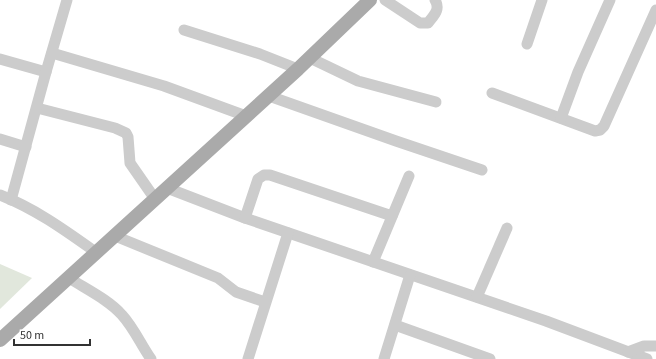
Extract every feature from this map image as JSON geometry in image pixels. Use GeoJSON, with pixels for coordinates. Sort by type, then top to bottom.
{"type":"FeatureCollection","features":[{"type":"Feature","properties":{"kind":"main road"},"geometry":{"type":"LineString","coordinates":[[0,340],[298,70],[370,0]]}},
{"type":"Feature","properties":{"kind":"street"},"geometry":{"type":"LineString","coordinates":[[11,200],[67,0]]}},
{"type":"Feature","properties":{"kind":"street"},"geometry":{"type":"LineString","coordinates":[[385,0],[420,24],[428,24],[437,11],[438,5],[436,0]]}},
{"type":"Feature","properties":{"kind":"street"},"geometry":{"type":"LineString","coordinates":[[527,44],[542,0]]}},
{"type":"Feature","properties":{"kind":"street"},"geometry":{"type":"LineString","coordinates":[[561,118],[578,72],[610,0]]}},
{"type":"Feature","properties":{"kind":"street"},"geometry":{"type":"LineString","coordinates":[[492,94],[596,131],[600,130],[604,126],[656,10]]}},
{"type":"Feature","properties":{"kind":"street"},"geometry":{"type":"LineString","coordinates":[[184,30],[260,54],[298,70]]}},
{"type":"Feature","properties":{"kind":"street"},"geometry":{"type":"LineString","coordinates":[[52,53],[164,86],[246,116]]}},
{"type":"Feature","properties":{"kind":"street"},"geometry":{"type":"LineString","coordinates":[[310,58],[358,81],[436,102]]}},
{"type":"Feature","properties":{"kind":"street"},"geometry":{"type":"LineString","coordinates":[[0,59],[46,72]]}},
{"type":"Feature","properties":{"kind":"street"},"geometry":{"type":"LineString","coordinates":[[269,96],[482,170]]}},
{"type":"Feature","properties":{"kind":"street"},"geometry":{"type":"LineString","coordinates":[[37,108],[126,132],[128,137],[130,163],[155,199]]}},
{"type":"Feature","properties":{"kind":"street"},"geometry":{"type":"LineString","coordinates":[[0,139],[26,147]]}},
{"type":"Feature","properties":{"kind":"street"},"geometry":{"type":"LineString","coordinates":[[245,218],[258,179],[264,175],[270,175],[392,216]]}},
{"type":"Feature","properties":{"kind":"street"},"geometry":{"type":"LineString","coordinates":[[373,262],[409,176]]}},
{"type":"Feature","properties":{"kind":"street"},"geometry":{"type":"LineString","coordinates":[[167,188],[245,218],[579,333],[623,354],[647,359]]}},
{"type":"Feature","properties":{"kind":"street"},"geometry":{"type":"LineString","coordinates":[[0,195],[59,225],[97,253]]}},
{"type":"Feature","properties":{"kind":"street"},"geometry":{"type":"LineString","coordinates":[[477,298],[507,228]]}},
{"type":"Feature","properties":{"kind":"street"},"geometry":{"type":"LineString","coordinates":[[248,359],[288,233]]}},
{"type":"Feature","properties":{"kind":"street"},"geometry":{"type":"LineString","coordinates":[[115,236],[218,278],[236,292],[265,302]]}},
{"type":"Feature","properties":{"kind":"street"},"geometry":{"type":"LineString","coordinates":[[384,359],[410,275]]}},
{"type":"Feature","properties":{"kind":"street"},"geometry":{"type":"LineString","coordinates":[[69,278],[122,314],[151,359]]}},
{"type":"Feature","properties":{"kind":"street"},"geometry":{"type":"LineString","coordinates":[[394,325],[490,359]]}},
{"type":"Feature","properties":{"kind":"street"},"geometry":{"type":"LineString","coordinates":[[623,354],[644,346],[656,346]]}},
{"type":"Feature","properties":{"kind":"shaded area"},"geometry":{"type":"Polygon","coordinates":[[[0,264],[32,278],[0,309],[0,264]]]}}]}
